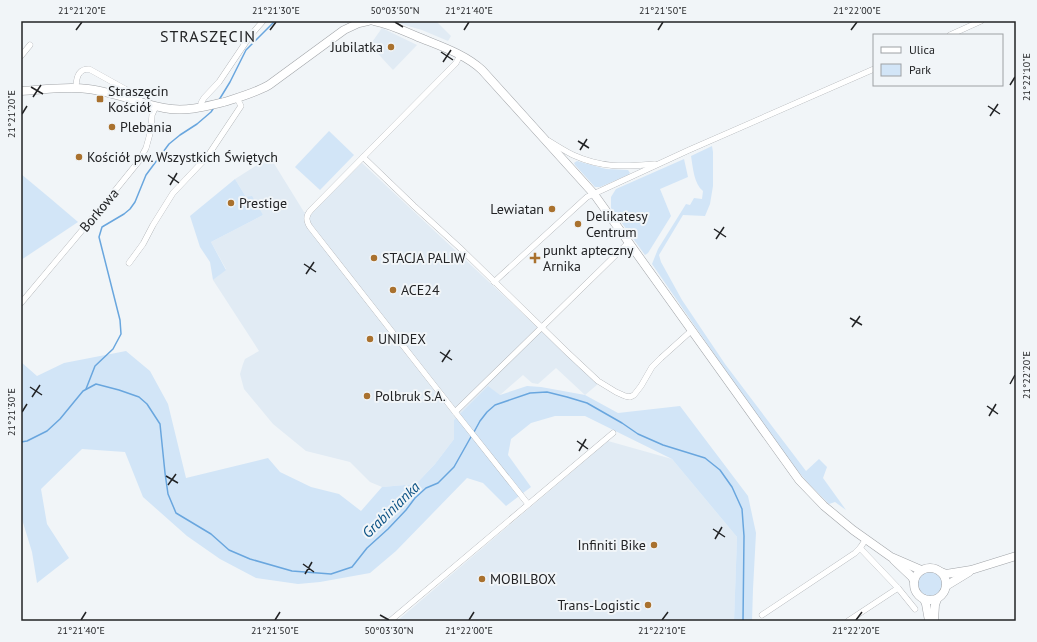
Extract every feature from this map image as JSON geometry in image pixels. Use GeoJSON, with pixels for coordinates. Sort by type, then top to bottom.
{"type":"FeatureCollection","features":[{"type":"Feature","properties":{"kind":"street"},"geometry":{"type":"LineString","coordinates":[[205,107],[201,103],[204,98],[219,82],[250,36],[263,21]]}},
{"type":"Feature","properties":{"kind":"street"},"geometry":{"type":"LineString","coordinates":[[21,91],[76,88],[102,91],[169,109],[184,110],[205,107],[252,93],[269,85],[349,27],[359,22],[368,21]]}},
{"type":"Feature","properties":{"kind":"street"},"geometry":{"type":"LineString","coordinates":[[374,21],[396,27],[460,55],[471,61],[482,70],[594,194],[799,480],[812,495],[831,512],[891,557],[912,577],[914,581]]}},
{"type":"Feature","properties":{"kind":"street"},"geometry":{"type":"LineString","coordinates":[[952,34],[981,21]]}},
{"type":"Feature","properties":{"kind":"street"},"geometry":{"type":"LineString","coordinates":[[21,56],[30,46]]}},
{"type":"Feature","properties":{"kind":"street"},"geometry":{"type":"LineString","coordinates":[[460,55],[456,64],[363,157],[308,214],[306,218],[307,222],[466,427],[528,504]]}},
{"type":"Feature","properties":{"kind":"street"},"geometry":{"type":"LineString","coordinates":[[76,88],[78,73],[89,69],[125,89],[143,102]]}},
{"type":"Feature","properties":{"kind":"street"},"geometry":{"type":"LineString","coordinates":[[494,282],[587,197],[873,69]]}},
{"type":"Feature","properties":{"kind":"street"},"geometry":{"type":"LineString","coordinates":[[129,263],[143,244],[173,192],[208,157],[240,106],[236,98]]}},
{"type":"Feature","properties":{"kind":"street","name":"Borkowa"},"geometry":{"type":"LineString","coordinates":[[21,303],[139,161],[146,148],[151,130],[152,115],[156,106]]}},
{"type":"Feature","properties":{"kind":"street"},"geometry":{"type":"LineString","coordinates":[[545,140],[572,154],[603,165],[635,166],[661,163]]}},
{"type":"Feature","properties":{"kind":"street"},"geometry":{"type":"LineString","coordinates":[[363,157],[598,381],[616,392],[630,397],[634,395],[652,367],[660,358],[691,331]]}},
{"type":"Feature","properties":{"kind":"street"},"geometry":{"type":"LineString","coordinates":[[455,412],[628,243]]}},
{"type":"Feature","properties":{"kind":"street"},"geometry":{"type":"LineString","coordinates":[[390,621],[613,433]]}},
{"type":"Feature","properties":{"kind":"street"},"geometry":{"type":"LineString","coordinates":[[762,615],[855,552],[860,548],[866,539]]}},
{"type":"Feature","properties":{"kind":"street"},"geometry":{"type":"LineString","coordinates":[[860,548],[898,588],[915,609]]}},
{"type":"Feature","properties":{"kind":"street"},"geometry":{"type":"LineString","coordinates":[[937,599],[924,599],[916,592],[914,581],[915,577],[921,570],[931,568],[946,574],[971,570],[1016,556]]}},
{"type":"Feature","properties":{"kind":"street"},"geometry":{"type":"LineString","coordinates":[[891,557],[921,570]]}},
{"type":"Feature","properties":{"kind":"street"},"geometry":{"type":"LineString","coordinates":[[946,586],[971,570]]}},
{"type":"Feature","properties":{"kind":"street"},"geometry":{"type":"LineString","coordinates":[[934,621],[937,599],[941,596],[946,586],[945,578],[941,572]]}},
{"type":"Feature","properties":{"kind":"street"},"geometry":{"type":"LineString","coordinates":[[848,621],[898,588]]}},
{"type":"Feature","properties":{"kind":"street"},"geometry":{"type":"LineString","coordinates":[[924,599],[929,621]]}},
{"type":"Feature","properties":{"kind":"shaded area"},"geometry":{"type":"Polygon","coordinates":[[[394,21],[436,21],[451,36],[448,41],[422,30],[394,21]]]}},
{"type":"Feature","properties":{"kind":"shaded area"},"geometry":{"type":"Polygon","coordinates":[[[382,28],[417,45],[393,70],[370,45],[382,28]]]}},
{"type":"Feature","properties":{"kind":"shaded area"},"geometry":{"type":"Polygon","coordinates":[[[270,157],[304,212],[311,214],[362,163],[598,384],[585,395],[556,368],[538,384],[532,383],[523,375],[500,395],[454,420],[454,439],[435,464],[416,484],[382,487],[370,482],[350,462],[306,451],[273,424],[244,389],[240,374],[243,364],[245,359],[259,351],[213,280],[226,269],[211,242],[263,215],[246,197],[235,179],[270,157]]]}},
{"type":"Feature","properties":{"kind":"shaded area"},"geometry":{"type":"Polygon","coordinates":[[[608,441],[672,459],[737,537],[734,621],[397,621],[608,441]]]}},
{"type":"Feature","properties":{"kind":"green space"},"geometry":{"type":"Polygon","coordinates":[[[329,131],[354,155],[320,190],[295,167],[329,131]]]}},
{"type":"Feature","properties":{"kind":"green space"},"geometry":{"type":"Polygon","coordinates":[[[712,146],[713,186],[710,204],[705,216],[683,215],[659,255],[661,262],[682,300],[725,364],[806,471],[819,459],[827,467],[823,478],[846,510],[835,502],[829,504],[791,463],[652,264],[658,249],[686,204],[690,205],[694,198],[702,199],[703,191],[696,180],[691,156],[712,146]]]}},
{"type":"Feature","properties":{"kind":"green space"},"geometry":{"type":"Polygon","coordinates":[[[684,159],[688,177],[660,189],[671,216],[648,253],[645,255],[611,208],[611,197],[616,189],[684,159]]]}},
{"type":"Feature","properties":{"kind":"green space"},"geometry":{"type":"Polygon","coordinates":[[[577,161],[606,169],[628,170],[630,173],[600,187],[595,187],[575,165],[574,163],[577,161]]]}},
{"type":"Feature","properties":{"kind":"green space"},"geometry":{"type":"Polygon","coordinates":[[[21,174],[78,222],[21,260],[21,174]]]}},
{"type":"Feature","properties":{"kind":"green space"},"geometry":{"type":"Polygon","coordinates":[[[235,179],[246,197],[252,196],[263,215],[211,242],[226,270],[213,280],[210,262],[200,247],[190,216],[235,179]]]}},
{"type":"Feature","properties":{"kind":"green space"},"geometry":{"type":"Polygon","coordinates":[[[126,351],[150,371],[168,404],[186,478],[268,458],[280,472],[311,487],[339,494],[361,511],[382,487],[416,484],[435,464],[454,439],[454,420],[488,386],[500,395],[527,386],[585,395],[618,413],[680,406],[748,496],[756,533],[752,621],[734,621],[737,537],[672,459],[585,416],[555,416],[531,423],[511,439],[508,455],[531,487],[506,506],[483,483],[467,478],[396,551],[370,573],[320,582],[298,584],[256,578],[220,559],[187,536],[143,497],[125,452],[82,449],[41,489],[47,524],[69,558],[37,583],[32,552],[21,516],[21,362],[37,376],[64,363],[126,351]]]}},
{"type":"Feature","properties":{"kind":"green space"},"geometry":{"type":"Polygon","coordinates":[[[930,572],[939,575],[942,584],[939,593],[930,596],[921,593],[918,584],[921,575],[930,572]]]}},
{"type":"Feature","properties":{"kind":"waterway"},"geometry":{"type":"LineString","coordinates":[[219,100],[246,50],[275,21]]}},
{"type":"Feature","properties":{"kind":"waterway"},"geometry":{"type":"LineString","coordinates":[[86,389],[95,366],[113,349],[121,334],[120,320],[99,237],[102,227],[130,209],[135,202],[146,175],[169,144],[197,124],[213,109]]}},
{"type":"Feature","properties":{"kind":"waterway","name":"Grabinianka"},"geometry":{"type":"LineString","coordinates":[[21,442],[27,441],[47,431],[60,419],[83,391],[96,384],[139,397],[147,404],[160,424],[168,494],[176,513],[211,534],[229,550],[250,559],[292,571],[331,574],[352,567],[367,548],[388,529],[415,498],[426,488],[438,483],[454,467],[472,435]]}},
{"type":"Feature","properties":{"kind":"waterway","name":"Grabinianka"},"geometry":{"type":"LineString","coordinates":[[474,432],[480,421],[495,405],[530,393],[547,392],[587,403],[638,434],[663,445],[705,458],[720,470],[732,487],[742,509],[744,536],[743,621]]}},
{"type":"Feature","properties":{"kind":"place","name":"Jubilatka"},"geometry":{"type":"Point","coordinates":[391,47]}},
{"type":"Feature","properties":{"kind":"place","name":"Straszęcin Kościół"},"geometry":{"type":"Point","coordinates":[100,99]}},
{"type":"Feature","properties":{"kind":"place","name":"Plebania"},"geometry":{"type":"Point","coordinates":[112,127]}},
{"type":"Feature","properties":{"kind":"place","name":"Kościół pw. Wszystkich Świętych"},"geometry":{"type":"Point","coordinates":[79,157]}},
{"type":"Feature","properties":{"kind":"place","name":"Prestige"},"geometry":{"type":"Point","coordinates":[231,203]}},
{"type":"Feature","properties":{"kind":"place","name":"Lewiatan"},"geometry":{"type":"Point","coordinates":[552,209]}},
{"type":"Feature","properties":{"kind":"place","name":"Delikatesy Centrum"},"geometry":{"type":"Point","coordinates":[578,224]}},
{"type":"Feature","properties":{"kind":"place","name":"STACJA PALIW"},"geometry":{"type":"Point","coordinates":[374,258]}},
{"type":"Feature","properties":{"kind":"place","name":"punkt apteczny Arnika"},"geometry":{"type":"Point","coordinates":[535,258]}},
{"type":"Feature","properties":{"kind":"place","name":"ACE24"},"geometry":{"type":"Point","coordinates":[393,290]}},
{"type":"Feature","properties":{"kind":"place","name":"UNIDEX"},"geometry":{"type":"Point","coordinates":[370,339]}},
{"type":"Feature","properties":{"kind":"place","name":"Polbruk S.A."},"geometry":{"type":"Point","coordinates":[367,396]}},
{"type":"Feature","properties":{"kind":"place","name":"Infiniti Bike"},"geometry":{"type":"Point","coordinates":[654,545]}},
{"type":"Feature","properties":{"kind":"place","name":"MOBILBOX"},"geometry":{"type":"Point","coordinates":[482,579]}},
{"type":"Feature","properties":{"kind":"place","name":"Trans-Logistic"},"geometry":{"type":"Point","coordinates":[648,605]}},
{"type":"Feature","properties":{"kind":"district","name":"STRASZĘCIN"},"geometry":{"type":"Point","coordinates":[208,36]}}]}
